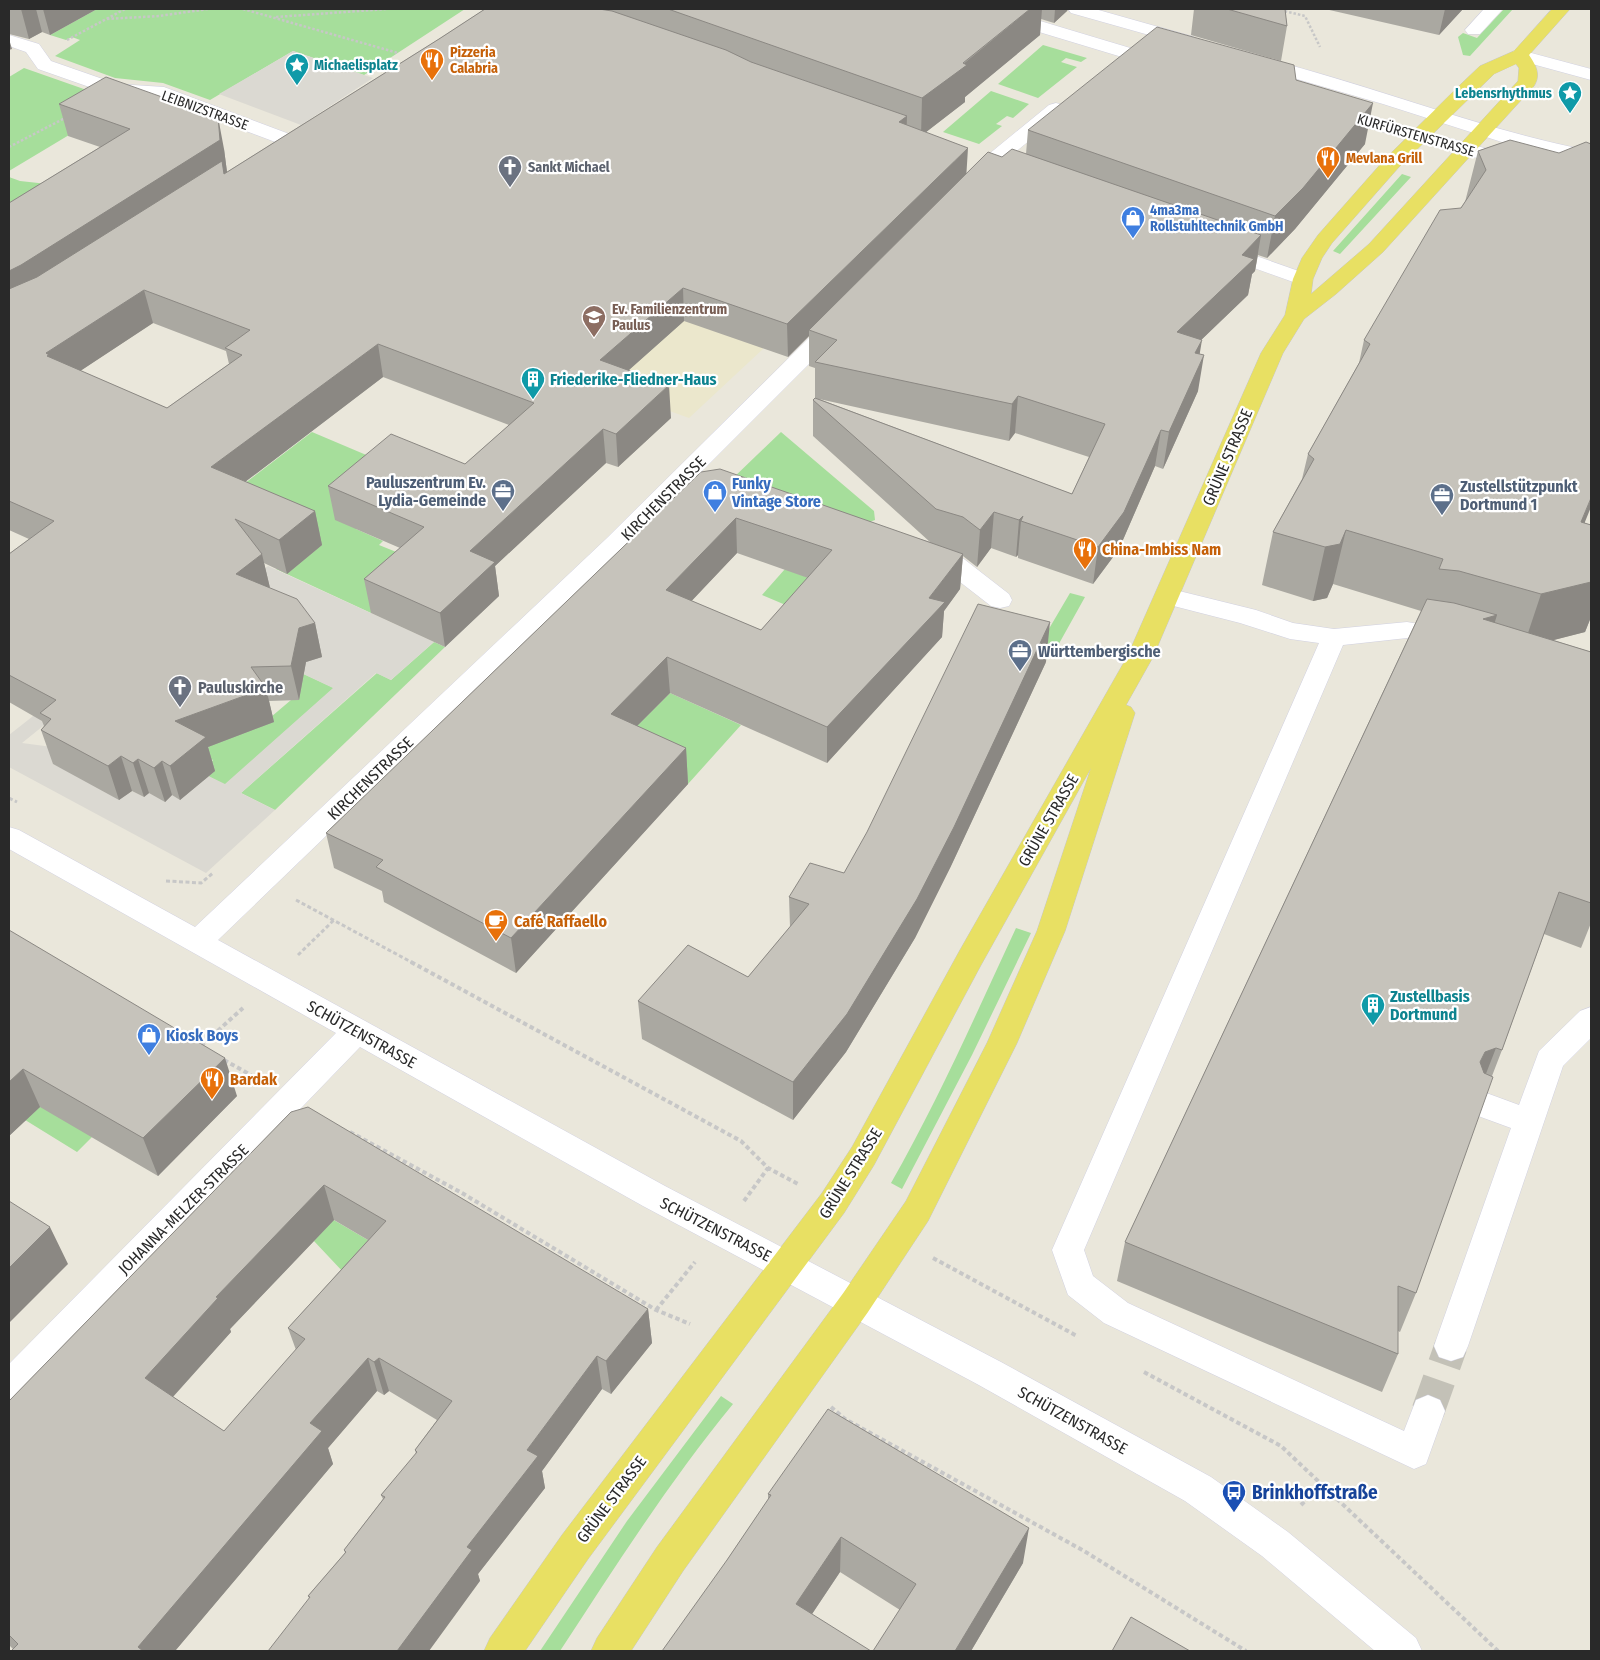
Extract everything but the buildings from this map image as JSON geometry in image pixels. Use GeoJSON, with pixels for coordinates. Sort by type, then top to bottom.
{"type":"FeatureCollection","features":[{"type":"Feature","properties":{"kind":"main road"},"geometry":{"type":"LineString","coordinates":[[1520,54],[1561,9]]}},
{"type":"Feature","properties":{"kind":"main road","name":"GRÜNE STRASSE"},"geometry":{"type":"LineString","coordinates":[[503,1651],[575,1547],[788,1266],[833,1204],[863,1156],[955,983],[1140,657],[1272,353],[1296,315],[1329,290],[1376,248],[1527,82],[1528,68],[1520,54],[1487,70],[1419,136],[1325,239],[1312,258],[1303,279],[1296,315]]}},
{"type":"Feature","properties":{"kind":"main road","name":"GRÜNE STRASSE"},"geometry":{"type":"LineString","coordinates":[[610,1651],[670,1559],[856,1302],[917,1211],[1002,1043],[1051,931],[1140,657]]}},
{"type":"Feature","properties":{"kind":"street"},"geometry":{"type":"LineString","coordinates":[[982,9],[1177,68]]}},
{"type":"Feature","properties":{"kind":"street"},"geometry":{"type":"LineString","coordinates":[[1077,9],[1202,45]]}},
{"type":"Feature","properties":{"kind":"street"},"geometry":{"type":"LineString","coordinates":[[1474,30],[1494,9]]}},
{"type":"Feature","properties":{"kind":"street"},"geometry":{"type":"LineString","coordinates":[[1108,67],[1154,31]]}},
{"type":"Feature","properties":{"kind":"street","name":"LEIBNIZSTRASSE"},"geometry":{"type":"LineString","coordinates":[[9,40],[33,48],[44,65],[115,90],[157,91],[301,137],[275,153]]}},
{"type":"Feature","properties":{"kind":"street"},"geometry":{"type":"LineString","coordinates":[[1520,54],[1591,75]]}},
{"type":"Feature","properties":{"kind":"street","name":"KURFÜRSTENSTRASSE"},"geometry":{"type":"LineString","coordinates":[[1240,56],[1534,146],[1591,157]]}},
{"type":"Feature","properties":{"kind":"street"},"geometry":{"type":"LineString","coordinates":[[120,110],[141,91]]}},
{"type":"Feature","properties":{"kind":"street"},"geometry":{"type":"LineString","coordinates":[[962,199],[981,165],[996,158],[1071,97]]}},
{"type":"Feature","properties":{"kind":"street","name":"KURFÜRSTENSTRASSE"},"geometry":{"type":"LineString","coordinates":[[1318,108],[1465,149],[1535,165],[1575,167],[1591,165]]}},
{"type":"Feature","properties":{"kind":"street"},"geometry":{"type":"LineString","coordinates":[[981,165],[1010,175]]}},
{"type":"Feature","properties":{"kind":"street"},"geometry":{"type":"LineString","coordinates":[[1201,243],[1303,279]]}},
{"type":"Feature","properties":{"kind":"street","name":"KIRCHENSTRASSE"},"geometry":{"type":"LineString","coordinates":[[197,943],[686,475],[850,311]]}},
{"type":"Feature","properties":{"kind":"street"},"geometry":{"type":"LineString","coordinates":[[686,475],[711,484]]}},
{"type":"Feature","properties":{"kind":"street"},"geometry":{"type":"LineString","coordinates":[[906,547],[951,562],[1000,600]]}},
{"type":"Feature","properties":{"kind":"street"},"geometry":{"type":"LineString","coordinates":[[1167,596],[1247,616],[1290,631],[1334,637],[1407,630],[1443,635],[1472,644]]}},
{"type":"Feature","properties":{"kind":"street"},"geometry":{"type":"LineString","coordinates":[[1334,637],[1068,1250],[1080,1285],[1116,1313],[1414,1453],[1428,1410]]}},
{"type":"Feature","properties":{"kind":"street","name":"SCHÜTZENSTRASSE"},"geometry":{"type":"LineString","coordinates":[[9,837],[654,1196],[856,1302],[1198,1489],[1275,1544],[1403,1651]]}},
{"type":"Feature","properties":{"kind":"street"},"geometry":{"type":"LineString","coordinates":[[1451,1346],[1550,1060],[1591,1020]]}},
{"type":"Feature","properties":{"kind":"street","name":"JOHANNA-MELZER-STRASSE"},"geometry":{"type":"LineString","coordinates":[[9,1387],[358,1031]]}},
{"type":"Feature","properties":{"kind":"street"},"geometry":{"type":"LineString","coordinates":[[1481,1104],[1529,1121]]}},
{"type":"Feature","properties":{"kind":"path"},"geometry":{"type":"LineString","coordinates":[[37,55],[125,9]]}},
{"type":"Feature","properties":{"kind":"path"},"geometry":{"type":"LineString","coordinates":[[106,19],[159,16],[208,9]]}},
{"type":"Feature","properties":{"kind":"path"},"geometry":{"type":"LineString","coordinates":[[243,9],[398,53]]}},
{"type":"Feature","properties":{"kind":"path"},"geometry":{"type":"LineString","coordinates":[[273,17],[387,9]]}},
{"type":"Feature","properties":{"kind":"path"},"geometry":{"type":"LineString","coordinates":[[1276,9],[1305,16],[1321,51]]}},
{"type":"Feature","properties":{"kind":"path"},"geometry":{"type":"LineString","coordinates":[[9,147],[67,117]]}},
{"type":"Feature","properties":{"kind":"path"},"geometry":{"type":"LineString","coordinates":[[9,798],[25,807]]}},
{"type":"Feature","properties":{"kind":"path"},"geometry":{"type":"LineString","coordinates":[[159,880],[201,883],[218,867]]}},
{"type":"Feature","properties":{"kind":"path"},"geometry":{"type":"LineString","coordinates":[[294,898],[741,1141],[768,1168],[749,1194]]}},
{"type":"Feature","properties":{"kind":"path"},"geometry":{"type":"LineString","coordinates":[[293,960],[334,920]]}},
{"type":"Feature","properties":{"kind":"path"},"geometry":{"type":"LineString","coordinates":[[201,1046],[244,1007]]}},
{"type":"Feature","properties":{"kind":"path"},"geometry":{"type":"LineString","coordinates":[[193,1042],[209,1051]]}},
{"type":"Feature","properties":{"kind":"path"},"geometry":{"type":"LineString","coordinates":[[217,1056],[265,1083]]}},
{"type":"Feature","properties":{"kind":"path"},"geometry":{"type":"LineString","coordinates":[[342,1128],[462,1193],[656,1310],[692,1325]]}},
{"type":"Feature","properties":{"kind":"path"},"geometry":{"type":"LineString","coordinates":[[656,1310],[694,1263]]}},
{"type":"Feature","properties":{"kind":"path"},"geometry":{"type":"LineString","coordinates":[[969,1279],[1080,1338]]}},
{"type":"Feature","properties":{"kind":"path"},"geometry":{"type":"LineString","coordinates":[[1141,1370],[1281,1446],[1498,1651]]}},
{"type":"Feature","properties":{"kind":"path"},"geometry":{"type":"LineString","coordinates":[[832,1407],[845,1419],[1084,1551],[1246,1651]]}},
{"type":"Feature","properties":{"kind":"path"},"geometry":{"type":"LineString","coordinates":[[1300,1505],[1322,1484]]}},
{"type":"Feature","properties":{"kind":"shaded area","name":"Michaelisplatz"},"geometry":{"type":"Polygon","coordinates":[[[293,51],[373,78],[301,125],[219,94],[293,51]]]}},
{"type":"Feature","properties":{"kind":"shaded area","name":"Ev. Familienzentrum Paulus"},"geometry":{"type":"Polygon","coordinates":[[[529,265],[764,348],[689,418],[523,358],[529,265]]]}},
{"type":"Feature","properties":{"kind":"shaded area"},"geometry":{"type":"Polygon","coordinates":[[[268,566],[434,642],[391,680],[376,673],[241,793],[275,810],[206,873],[9,767],[9,735],[42,709],[48,722],[22,743],[52,747],[53,764],[59,767],[61,766],[129,793],[132,791],[144,797],[155,786],[172,795],[200,772],[225,784],[333,688],[282,664],[256,575],[268,566]]]}},
{"type":"Feature","properties":{"kind":"green space"},"geometry":{"type":"Polygon","coordinates":[[[97,9],[465,9],[364,75],[293,51],[210,100],[163,83],[115,78],[55,56],[80,40],[72,37],[66,40],[50,35],[97,9]]]}},
{"type":"Feature","properties":{"kind":"green space"},"geometry":{"type":"Polygon","coordinates":[[[1504,9],[1513,9],[1470,56],[1463,55],[1458,37],[1463,33],[1477,38],[1504,9]]]}},
{"type":"Feature","properties":{"kind":"green space"},"geometry":{"type":"Polygon","coordinates":[[[1043,45],[1087,58],[1081,62],[1066,58],[1061,62],[1077,67],[1038,98],[998,84],[1043,45]]]}},
{"type":"Feature","properties":{"kind":"green space"},"geometry":{"type":"Polygon","coordinates":[[[24,68],[118,101],[114,108],[9,171],[9,77],[24,68]]]}},
{"type":"Feature","properties":{"kind":"green space"},"geometry":{"type":"Polygon","coordinates":[[[991,91],[1029,104],[1013,118],[1007,116],[996,124],[1002,126],[979,144],[943,132],[991,91]]]}},
{"type":"Feature","properties":{"kind":"green space"},"geometry":{"type":"Polygon","coordinates":[[[1402,174],[1411,177],[1340,254],[1333,251],[1402,174]]]}},
{"type":"Feature","properties":{"kind":"green space"},"geometry":{"type":"Polygon","coordinates":[[[9,177],[20,181],[75,187],[9,244],[9,177]]]}},
{"type":"Feature","properties":{"kind":"green space"},"geometry":{"type":"Polygon","coordinates":[[[312,432],[397,468],[356,529],[383,541],[379,545],[426,564],[371,613],[276,569],[285,561],[224,499],[312,432]]]}},
{"type":"Feature","properties":{"kind":"green space"},"geometry":{"type":"Polygon","coordinates":[[[781,432],[874,511],[875,520],[867,523],[730,481],[781,432]]]}},
{"type":"Feature","properties":{"kind":"green space"},"geometry":{"type":"Polygon","coordinates":[[[785,569],[842,590],[807,614],[762,595],[785,569]]]}},
{"type":"Feature","properties":{"kind":"green space"},"geometry":{"type":"Polygon","coordinates":[[[1070,593],[1085,597],[1056,649],[1040,644],[1070,593]]]}},
{"type":"Feature","properties":{"kind":"green space"},"geometry":{"type":"Polygon","coordinates":[[[434,642],[445,647],[275,810],[241,793],[377,673],[391,680],[434,642]]]}},
{"type":"Feature","properties":{"kind":"green space"},"geometry":{"type":"Polygon","coordinates":[[[280,663],[334,688],[225,785],[208,776],[207,767],[213,760],[207,757],[209,741],[271,717],[291,700],[299,700],[280,663]]]}},
{"type":"Feature","properties":{"kind":"green space"},"geometry":{"type":"Polygon","coordinates":[[[670,693],[741,725],[688,784],[653,767],[543,737],[637,725],[670,693]]]}},
{"type":"Feature","properties":{"kind":"green space"},"geometry":{"type":"Polygon","coordinates":[[[1016,928],[1031,933],[972,1055],[902,1189],[891,1183],[941,1089],[1016,928]]]}},
{"type":"Feature","properties":{"kind":"green space"},"geometry":{"type":"Polygon","coordinates":[[[9,1051],[92,1137],[77,1152],[9,1110],[9,1051]]]}},
{"type":"Feature","properties":{"kind":"green space"},"geometry":{"type":"Polygon","coordinates":[[[332,1219],[402,1260],[361,1291],[313,1240],[332,1219]]]}},
{"type":"Feature","properties":{"kind":"green space"},"geometry":{"type":"Polygon","coordinates":[[[721,1396],[733,1404],[665,1494],[560,1651],[540,1651],[627,1521],[721,1396]]]}},
{"type":"Feature","properties":{"kind":"tunnel"},"geometry":{"type":"LineString","coordinates":[[1428,1411],[1451,1346]]}},
{"type":"Feature","properties":{"kind":"place","name":"Pizzeria Calabria"},"geometry":{"type":"Point","coordinates":[432,81]}},
{"type":"Feature","properties":{"kind":"place","name":"Michaelisplatz"},"geometry":{"type":"Point","coordinates":[297,86]}},
{"type":"Feature","properties":{"kind":"place","name":"Lebensrhythmus"},"geometry":{"type":"Point","coordinates":[1570,114]}},
{"type":"Feature","properties":{"kind":"place","name":"Mevlana Grill"},"geometry":{"type":"Point","coordinates":[1328,179]}},
{"type":"Feature","properties":{"kind":"place","name":"Sankt Michael"},"geometry":{"type":"Point","coordinates":[510,188]}},
{"type":"Feature","properties":{"kind":"place","name":"4ma3ma Rollstuhltechnik GmbH"},"geometry":{"type":"Point","coordinates":[1133,239]}},
{"type":"Feature","properties":{"kind":"place","name":"Ev. Familienzentrum Paulus"},"geometry":{"type":"Point","coordinates":[594,338]}},
{"type":"Feature","properties":{"kind":"place","name":"Friederike-Fliedner-Haus"},"geometry":{"type":"Point","coordinates":[533,400]}},
{"type":"Feature","properties":{"kind":"place","name":"Pauluszentrum Ev. Lydia-Gemeinde"},"geometry":{"type":"Point","coordinates":[503,512]}},
{"type":"Feature","properties":{"kind":"place","name":"Funky Vintage Store"},"geometry":{"type":"Point","coordinates":[715,513]}},
{"type":"Feature","properties":{"kind":"place","name":"Zustellstützpunkt Dortmund 1"},"geometry":{"type":"Point","coordinates":[1442,516]}},
{"type":"Feature","properties":{"kind":"place","name":"China-Imbiss Nam"},"geometry":{"type":"Point","coordinates":[1085,570]}},
{"type":"Feature","properties":{"kind":"place","name":"Württembergische"},"geometry":{"type":"Point","coordinates":[1020,672]}},
{"type":"Feature","properties":{"kind":"place","name":"Pauluskirche"},"geometry":{"type":"Point","coordinates":[180,708]}},
{"type":"Feature","properties":{"kind":"place","name":"Café Raffaello"},"geometry":{"type":"Point","coordinates":[496,942]}},
{"type":"Feature","properties":{"kind":"place","name":"Zustellbasis Dortmund"},"geometry":{"type":"Point","coordinates":[1373,1026]}},
{"type":"Feature","properties":{"kind":"place","name":"Kiosk Boys"},"geometry":{"type":"Point","coordinates":[149,1056]}},
{"type":"Feature","properties":{"kind":"place","name":"Bardak"},"geometry":{"type":"Point","coordinates":[212,1100]}},
{"type":"Feature","properties":{"kind":"place","name":"Brinkhoffstraße"},"geometry":{"type":"Point","coordinates":[1234,1513]}}]}
